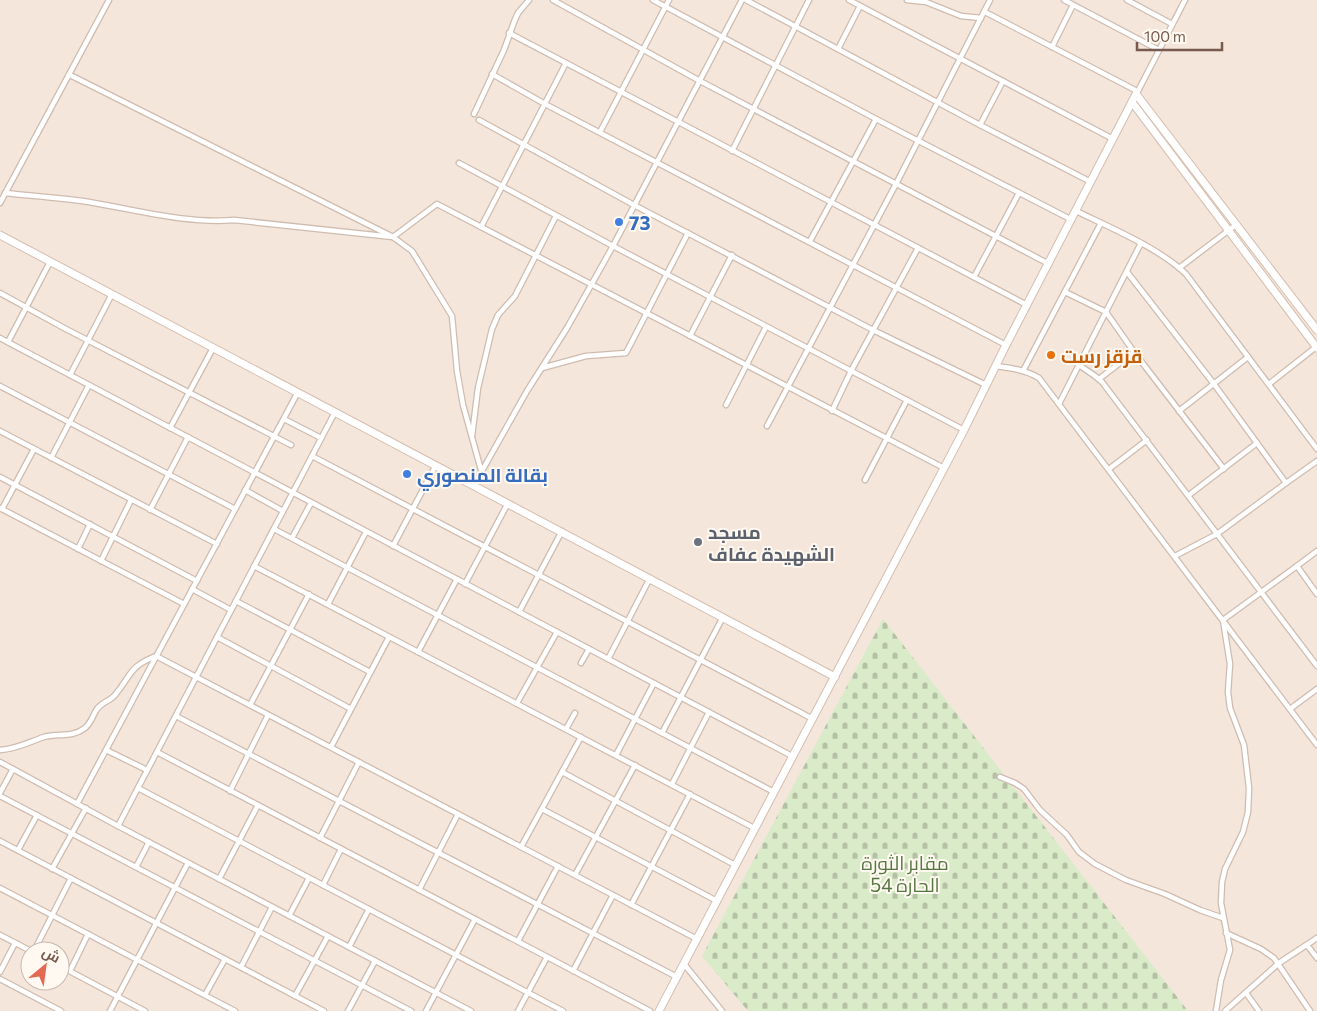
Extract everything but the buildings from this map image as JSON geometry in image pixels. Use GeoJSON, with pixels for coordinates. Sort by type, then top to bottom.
{"type":"FeatureCollection","features":[{"type":"Feature","properties":{"kind":"main road"},"geometry":{"type":"LineString","coordinates":[[660,1011],[754,828],[964,430],[1137,93],[1317,330]]}},
{"type":"Feature","properties":{"kind":"main road"},"geometry":{"type":"LineString","coordinates":[[1132,102],[1317,348]]}},
{"type":"Feature","properties":{"kind":"main road"},"geometry":{"type":"LineString","coordinates":[[0,235],[724,616],[835,677]]}},
{"type":"Feature","properties":{"kind":"street"},"geometry":{"type":"LineString","coordinates":[[0,203],[109,0]]}},
{"type":"Feature","properties":{"kind":"street"},"geometry":{"type":"LineString","coordinates":[[474,114],[504,50],[509,33],[518,14],[529,0]]}},
{"type":"Feature","properties":{"kind":"street"},"geometry":{"type":"LineString","coordinates":[[553,0],[700,81],[1049,264]]}},
{"type":"Feature","properties":{"kind":"street"},"geometry":{"type":"LineString","coordinates":[[653,0],[775,66],[1072,220]]}},
{"type":"Feature","properties":{"kind":"street"},"geometry":{"type":"LineString","coordinates":[[600,132],[669,0]]}},
{"type":"Feature","properties":{"kind":"street"},"geometry":{"type":"LineString","coordinates":[[474,485],[613,246],[742,0]]}},
{"type":"Feature","properties":{"kind":"street"},"geometry":{"type":"LineString","coordinates":[[746,0],[980,125],[1092,182]]}},
{"type":"Feature","properties":{"kind":"street"},"geometry":{"type":"LineString","coordinates":[[732,151],[809,0]]}},
{"type":"Feature","properties":{"kind":"street"},"geometry":{"type":"LineString","coordinates":[[849,0],[1113,139]]}},
{"type":"Feature","properties":{"kind":"street"},"geometry":{"type":"LineString","coordinates":[[907,0],[926,2],[961,16],[982,18]]}},
{"type":"Feature","properties":{"kind":"street"},"geometry":{"type":"LineString","coordinates":[[767,426],[939,103],[990,0]]}},
{"type":"Feature","properties":{"kind":"street"},"geometry":{"type":"LineString","coordinates":[[1064,0],[1159,50]]}},
{"type":"Feature","properties":{"kind":"street"},"geometry":{"type":"LineString","coordinates":[[1127,0],[1172,24]]}},
{"type":"Feature","properties":{"kind":"street"},"geometry":{"type":"LineString","coordinates":[[985,12],[1137,93],[1185,0]]}},
{"type":"Feature","properties":{"kind":"street"},"geometry":{"type":"LineString","coordinates":[[1052,47],[1073,5]]}},
{"type":"Feature","properties":{"kind":"street"},"geometry":{"type":"LineString","coordinates":[[838,49],[860,6]]}},
{"type":"Feature","properties":{"kind":"street"},"geometry":{"type":"LineString","coordinates":[[509,33],[1027,305]]}},
{"type":"Feature","properties":{"kind":"street"},"geometry":{"type":"LineString","coordinates":[[481,227],[566,63]]}},
{"type":"Feature","properties":{"kind":"street"},"geometry":{"type":"LineString","coordinates":[[492,74],[545,104],[1006,345]]}},
{"type":"Feature","properties":{"kind":"street"},"geometry":{"type":"LineString","coordinates":[[70,75],[393,237],[412,251],[452,316],[457,371],[472,440],[481,470]]}},
{"type":"Feature","properties":{"kind":"street"},"geometry":{"type":"LineString","coordinates":[[980,125],[1003,81]]}},
{"type":"Feature","properties":{"kind":"street"},"geometry":{"type":"LineString","coordinates":[[810,241],[876,119]]}},
{"type":"Feature","properties":{"kind":"street"},"geometry":{"type":"LineString","coordinates":[[479,120],[634,205],[830,308],[986,385]]}},
{"type":"Feature","properties":{"kind":"street"},"geometry":{"type":"LineString","coordinates":[[459,164],[964,430]]}},
{"type":"Feature","properties":{"kind":"street"},"geometry":{"type":"LineString","coordinates":[[5,193],[59,198],[140,212],[217,222],[234,220],[393,237],[437,204],[944,468]]}},
{"type":"Feature","properties":{"kind":"street"},"geometry":{"type":"LineString","coordinates":[[974,277],[1020,193]]}},
{"type":"Feature","properties":{"kind":"street"},"geometry":{"type":"LineString","coordinates":[[1076,211],[1141,243],[1186,274],[1317,449]]}},
{"type":"Feature","properties":{"kind":"street"},"geometry":{"type":"LineString","coordinates":[[472,440],[478,388],[492,329],[498,315],[515,296],[556,216]]}},
{"type":"Feature","properties":{"kind":"street"},"geometry":{"type":"LineString","coordinates":[[1023,371],[1100,223]]}},
{"type":"Feature","properties":{"kind":"street"},"geometry":{"type":"LineString","coordinates":[[1179,268],[1237,224]]}},
{"type":"Feature","properties":{"kind":"street"},"geometry":{"type":"LineString","coordinates":[[541,368],[586,356],[626,353],[688,233]]}},
{"type":"Feature","properties":{"kind":"street"},"geometry":{"type":"LineString","coordinates":[[1059,404],[1141,243]]}},
{"type":"Feature","properties":{"kind":"street"},"geometry":{"type":"LineString","coordinates":[[832,411],[851,371],[918,248]]}},
{"type":"Feature","properties":{"kind":"street"},"geometry":{"type":"LineString","coordinates":[[690,336],[732,255]]}},
{"type":"Feature","properties":{"kind":"street"},"geometry":{"type":"LineString","coordinates":[[8,342],[50,262]]}},
{"type":"Feature","properties":{"kind":"street"},"geometry":{"type":"LineString","coordinates":[[1127,272],[1214,384],[1286,483]]}},
{"type":"Feature","properties":{"kind":"street"},"geometry":{"type":"LineString","coordinates":[[1065,292],[1106,312],[1134,352],[1224,469]]}},
{"type":"Feature","properties":{"kind":"street"},"geometry":{"type":"LineString","coordinates":[[0,293],[291,445]]}},
{"type":"Feature","properties":{"kind":"street"},"geometry":{"type":"LineString","coordinates":[[70,375],[112,294]]}},
{"type":"Feature","properties":{"kind":"street"},"geometry":{"type":"LineString","coordinates":[[726,405],[766,327]]}},
{"type":"Feature","properties":{"kind":"street"},"geometry":{"type":"LineString","coordinates":[[0,338],[792,756]]}},
{"type":"Feature","properties":{"kind":"street"},"geometry":{"type":"LineString","coordinates":[[170,428],[213,348]]}},
{"type":"Feature","properties":{"kind":"street"},"geometry":{"type":"LineString","coordinates":[[1269,384],[1317,348]]}},
{"type":"Feature","properties":{"kind":"street"},"geometry":{"type":"LineString","coordinates":[[1099,379],[1134,352]]}},
{"type":"Feature","properties":{"kind":"street"},"geometry":{"type":"LineString","coordinates":[[1179,411],[1248,357]]}},
{"type":"Feature","properties":{"kind":"street"},"geometry":{"type":"LineString","coordinates":[[1078,365],[1099,379],[1189,495],[1317,666]]}},
{"type":"Feature","properties":{"kind":"street"},"geometry":{"type":"LineString","coordinates":[[996,366],[1031,373],[1039,378],[1317,745]]}},
{"type":"Feature","properties":{"kind":"street"},"geometry":{"type":"LineString","coordinates":[[51,458],[90,385]]}},
{"type":"Feature","properties":{"kind":"street"},"geometry":{"type":"LineString","coordinates":[[0,386],[235,510]]}},
{"type":"Feature","properties":{"kind":"street"},"geometry":{"type":"LineString","coordinates":[[77,804],[298,392]]}},
{"type":"Feature","properties":{"kind":"street"},"geometry":{"type":"LineString","coordinates":[[865,480],[907,400]]}},
{"type":"Feature","properties":{"kind":"street"},"geometry":{"type":"LineString","coordinates":[[118,826],[335,412]]}},
{"type":"Feature","properties":{"kind":"street"},"geometry":{"type":"LineString","coordinates":[[284,419],[321,438]]}},
{"type":"Feature","properties":{"kind":"street"},"geometry":{"type":"LineString","coordinates":[[0,431],[216,544]]}},
{"type":"Feature","properties":{"kind":"street"},"geometry":{"type":"LineString","coordinates":[[150,510],[188,437]]}},
{"type":"Feature","properties":{"kind":"street"},"geometry":{"type":"LineString","coordinates":[[1109,469],[1147,440]]}},
{"type":"Feature","properties":{"kind":"street"},"geometry":{"type":"LineString","coordinates":[[1189,495],[1257,443]]}},
{"type":"Feature","properties":{"kind":"street"},"geometry":{"type":"LineString","coordinates":[[34,449],[1,508],[184,604]]}},
{"type":"Feature","properties":{"kind":"street"},"geometry":{"type":"LineString","coordinates":[[312,456],[813,719]]}},
{"type":"Feature","properties":{"kind":"street"},"geometry":{"type":"LineString","coordinates":[[1175,556],[1218,534],[1317,461]]}},
{"type":"Feature","properties":{"kind":"street"},"geometry":{"type":"LineString","coordinates":[[393,546],[436,465]]}},
{"type":"Feature","properties":{"kind":"street"},"geometry":{"type":"LineString","coordinates":[[0,477],[197,581]]}},
{"type":"Feature","properties":{"kind":"street"},"geometry":{"type":"LineString","coordinates":[[246,490],[283,511]]}},
{"type":"Feature","properties":{"kind":"street"},"geometry":{"type":"LineString","coordinates":[[101,561],[131,500]]}},
{"type":"Feature","properties":{"kind":"street"},"geometry":{"type":"LineString","coordinates":[[292,538],[310,503]]}},
{"type":"Feature","properties":{"kind":"street"},"geometry":{"type":"LineString","coordinates":[[465,584],[508,503]]}},
{"type":"Feature","properties":{"kind":"street"},"geometry":{"type":"LineString","coordinates":[[78,549],[90,524]]}},
{"type":"Feature","properties":{"kind":"street"},"geometry":{"type":"LineString","coordinates":[[274,529],[774,792]]}},
{"type":"Feature","properties":{"kind":"street"},"geometry":{"type":"LineString","coordinates":[[519,612],[562,531]]}},
{"type":"Feature","properties":{"kind":"street"},"geometry":{"type":"LineString","coordinates":[[328,604],[366,532]]}},
{"type":"Feature","properties":{"kind":"street"},"geometry":{"type":"LineString","coordinates":[[1223,620],[1317,551]]}},
{"type":"Feature","properties":{"kind":"street"},"geometry":{"type":"LineString","coordinates":[[254,566],[754,828]]}},
{"type":"Feature","properties":{"kind":"street"},"geometry":{"type":"LineString","coordinates":[[1297,566],[1317,594]]}},
{"type":"Feature","properties":{"kind":"street"},"geometry":{"type":"LineString","coordinates":[[608,659],[650,578]]}},
{"type":"Feature","properties":{"kind":"street"},"geometry":{"type":"LineString","coordinates":[[418,652],[457,579]]}},
{"type":"Feature","properties":{"kind":"street"},"geometry":{"type":"LineString","coordinates":[[192,589],[231,610]]}},
{"type":"Feature","properties":{"kind":"street"},"geometry":{"type":"LineString","coordinates":[[250,705],[309,594]]}},
{"type":"Feature","properties":{"kind":"street"},"geometry":{"type":"LineString","coordinates":[[236,601],[370,672]]}},
{"type":"Feature","properties":{"kind":"street"},"geometry":{"type":"LineString","coordinates":[[662,733],[724,616]]}},
{"type":"Feature","properties":{"kind":"street"},"geometry":{"type":"LineString","coordinates":[[1216,1011],[1221,980],[1230,950],[1221,904],[1222,882],[1225,869],[1243,832],[1248,812],[1249,788],[1244,745],[1230,708],[1228,692],[1230,664],[1223,620]]}},
{"type":"Feature","properties":{"kind":"street"},"geometry":{"type":"LineString","coordinates":[[517,703],[557,632]]}},
{"type":"Feature","properties":{"kind":"street"},"geometry":{"type":"LineString","coordinates":[[330,748],[389,636]]}},
{"type":"Feature","properties":{"kind":"street"},"geometry":{"type":"LineString","coordinates":[[217,637],[351,709]]}},
{"type":"Feature","properties":{"kind":"street"},"geometry":{"type":"LineString","coordinates":[[582,663],[589,648]]}},
{"type":"Feature","properties":{"kind":"street"},"geometry":{"type":"LineString","coordinates":[[156,656],[697,939]]}},
{"type":"Feature","properties":{"kind":"street"},"geometry":{"type":"LineString","coordinates":[[0,750],[26,745],[45,737],[79,732],[86,727],[100,705],[114,696],[128,675],[136,667],[156,656]]}},
{"type":"Feature","properties":{"kind":"street"},"geometry":{"type":"LineString","coordinates":[[616,756],[654,683]]}},
{"type":"Feature","properties":{"kind":"street"},"geometry":{"type":"LineString","coordinates":[[1290,709],[1317,689]]}},
{"type":"Feature","properties":{"kind":"street"},"geometry":{"type":"LineString","coordinates":[[672,784],[709,712]]}},
{"type":"Feature","properties":{"kind":"street"},"geometry":{"type":"LineString","coordinates":[[566,729],[575,713]]}},
{"type":"Feature","properties":{"kind":"street"},"geometry":{"type":"LineString","coordinates":[[230,791],[268,715]]}},
{"type":"Feature","properties":{"kind":"street"},"geometry":{"type":"LineString","coordinates":[[176,716],[677,978]]}},
{"type":"Feature","properties":{"kind":"street"},"geometry":{"type":"LineString","coordinates":[[521,847],[581,737]]}},
{"type":"Feature","properties":{"kind":"street"},"geometry":{"type":"LineString","coordinates":[[106,750],[147,770]]}},
{"type":"Feature","properties":{"kind":"street"},"geometry":{"type":"LineString","coordinates":[[157,752],[650,1011]]}},
{"type":"Feature","properties":{"kind":"street"},"geometry":{"type":"LineString","coordinates":[[0,762],[218,879],[471,1011]]}},
{"type":"Feature","properties":{"kind":"street"},"geometry":{"type":"LineString","coordinates":[[320,838],[359,762]]}},
{"type":"Feature","properties":{"kind":"street"},"geometry":{"type":"LineString","coordinates":[[575,875],[635,765]]}},
{"type":"Feature","properties":{"kind":"street"},"geometry":{"type":"LineString","coordinates":[[13,769],[0,794],[36,815],[410,1011]]}},
{"type":"Feature","properties":{"kind":"street"},"geometry":{"type":"LineString","coordinates":[[562,772],[735,865]]}},
{"type":"Feature","properties":{"kind":"street"},"geometry":{"type":"LineString","coordinates":[[1000,777],[1008,779],[1024,789],[1040,810],[1067,835],[1079,852],[1095,864],[1126,880],[1223,918]]}},
{"type":"Feature","properties":{"kind":"street"},"geometry":{"type":"LineString","coordinates":[[138,788],[563,1011]]}},
{"type":"Feature","properties":{"kind":"street"},"geometry":{"type":"LineString","coordinates":[[631,905],[690,794]]}},
{"type":"Feature","properties":{"kind":"street"},"geometry":{"type":"LineString","coordinates":[[218,879],[258,805]]}},
{"type":"Feature","properties":{"kind":"street"},"geometry":{"type":"LineString","coordinates":[[52,868],[86,808]]}},
{"type":"Feature","properties":{"kind":"street"},"geometry":{"type":"LineString","coordinates":[[542,808],[717,901]]}},
{"type":"Feature","properties":{"kind":"street"},"geometry":{"type":"LineString","coordinates":[[419,890],[458,814]]}},
{"type":"Feature","properties":{"kind":"street"},"geometry":{"type":"LineString","coordinates":[[18,850],[36,815]]}},
{"type":"Feature","properties":{"kind":"street"},"geometry":{"type":"LineString","coordinates":[[0,841],[323,1011]]}},
{"type":"Feature","properties":{"kind":"street"},"geometry":{"type":"LineString","coordinates":[[136,867],[149,842]]}},
{"type":"Feature","properties":{"kind":"street"},"geometry":{"type":"LineString","coordinates":[[323,885],[341,849]]}},
{"type":"Feature","properties":{"kind":"street"},"geometry":{"type":"LineString","coordinates":[[110,1011],[188,863]]}},
{"type":"Feature","properties":{"kind":"street"},"geometry":{"type":"LineString","coordinates":[[518,942],[558,866]]}},
{"type":"Feature","properties":{"kind":"street"},"geometry":{"type":"LineString","coordinates":[[38,941],[71,878]]}},
{"type":"Feature","properties":{"kind":"street"},"geometry":{"type":"LineString","coordinates":[[289,916],[309,878]]}},
{"type":"Feature","properties":{"kind":"street"},"geometry":{"type":"LineString","coordinates":[[0,888],[235,1011]]}},
{"type":"Feature","properties":{"kind":"street"},"geometry":{"type":"LineString","coordinates":[[573,971],[613,895]]}},
{"type":"Feature","properties":{"kind":"street"},"geometry":{"type":"LineString","coordinates":[[241,968],[272,907]]}},
{"type":"Feature","properties":{"kind":"street"},"geometry":{"type":"LineString","coordinates":[[349,947],[369,909]]}},
{"type":"Feature","properties":{"kind":"street"},"geometry":{"type":"LineString","coordinates":[[426,1011],[475,919]]}},
{"type":"Feature","properties":{"kind":"street"},"geometry":{"type":"LineString","coordinates":[[1226,933],[1268,953],[1279,963],[1310,1011]]}},
{"type":"Feature","properties":{"kind":"street"},"geometry":{"type":"LineString","coordinates":[[88,934],[70,972],[144,1011]]}},
{"type":"Feature","properties":{"kind":"street"},"geometry":{"type":"LineString","coordinates":[[0,935],[20,945]]}},
{"type":"Feature","properties":{"kind":"street"},"geometry":{"type":"LineString","coordinates":[[295,996],[328,936]]}},
{"type":"Feature","properties":{"kind":"street"},"geometry":{"type":"LineString","coordinates":[[1225,1011],[1279,963],[1317,938]]}},
{"type":"Feature","properties":{"kind":"street"},"geometry":{"type":"LineString","coordinates":[[0,972],[15,943]]}},
{"type":"Feature","properties":{"kind":"street"},"geometry":{"type":"LineString","coordinates":[[1307,945],[1317,958]]}},
{"type":"Feature","properties":{"kind":"street"},"geometry":{"type":"LineString","coordinates":[[518,1011],[547,957]]}},
{"type":"Feature","properties":{"kind":"street"},"geometry":{"type":"LineString","coordinates":[[205,995],[225,959]]}},
{"type":"Feature","properties":{"kind":"street"},"geometry":{"type":"LineString","coordinates":[[348,1011],[375,961]]}},
{"type":"Feature","properties":{"kind":"street"},"geometry":{"type":"LineString","coordinates":[[684,964],[722,1011]]}},
{"type":"Feature","properties":{"kind":"street"},"geometry":{"type":"LineString","coordinates":[[0,979],[62,1011]]}},
{"type":"Feature","properties":{"kind":"street"},"geometry":{"type":"LineString","coordinates":[[1246,993],[1259,1011]]}},
{"type":"Feature","properties":{"kind":"street"},"geometry":{"type":"LineString","coordinates":[[220,1011],[224,1005]]}},
{"type":"Feature","properties":{"kind":"shaded area"},"geometry":{"type":"Polygon","coordinates":[[[0,0],[1317,0],[1317,1011],[0,1011],[0,0]]]}},
{"type":"Feature","properties":{"kind":"green space","name":"مقابر الثورة الحارة 54"},"geometry":{"type":"Polygon","coordinates":[[[883,619],[1188,1011],[748,1011],[702,956],[883,619]]]}},
{"type":"Feature","properties":{"kind":"place","name":"73"},"geometry":{"type":"Point","coordinates":[619,222]}},
{"type":"Feature","properties":{"kind":"place","name":"قزقز رست"},"geometry":{"type":"Point","coordinates":[1051,355]}},
{"type":"Feature","properties":{"kind":"place","name":"بقالة المنصوري"},"geometry":{"type":"Point","coordinates":[407,474]}},
{"type":"Feature","properties":{"kind":"place","name":"مسجد الشهيدة عفاف"},"geometry":{"type":"Point","coordinates":[698,542]}}]}
